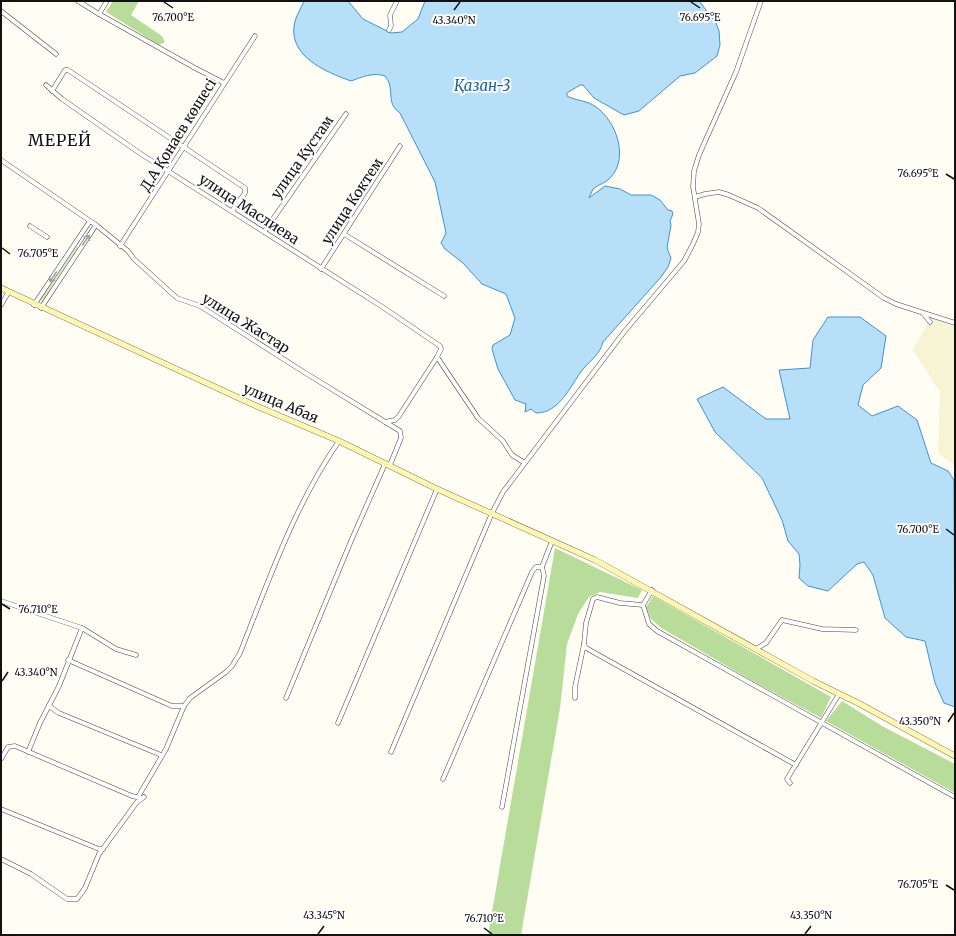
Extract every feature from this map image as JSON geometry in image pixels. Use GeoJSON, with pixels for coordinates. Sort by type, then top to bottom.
{"type":"FeatureCollection","features":[{"type":"Feature","properties":{"kind":"main road","name":"улица Абая"},"geometry":{"type":"LineString","coordinates":[[1,288],[8,293],[34,305],[109,337],[254,405],[339,441],[437,488],[595,560],[955,756]]}},
{"type":"Feature","properties":{"kind":"street"},"geometry":{"type":"LineString","coordinates":[[78,1],[151,44],[224,83]]}},
{"type":"Feature","properties":{"kind":"street"},"geometry":{"type":"LineString","coordinates":[[99,14],[107,1]]}},
{"type":"Feature","properties":{"kind":"street"},"geometry":{"type":"LineString","coordinates":[[389,30],[391,26],[390,15],[397,1]]}},
{"type":"Feature","properties":{"kind":"street"},"geometry":{"type":"LineString","coordinates":[[391,752],[492,512],[503,492],[624,332],[684,261],[698,232],[694,171],[699,155],[736,72],[761,1]]}},
{"type":"Feature","properties":{"kind":"street"},"geometry":{"type":"LineString","coordinates":[[1,11],[33,38],[56,54]]}},
{"type":"Feature","properties":{"kind":"street","name":"Д.А Қонаев көшесі"},"geometry":{"type":"LineString","coordinates":[[120,246],[167,170],[255,36]]}},
{"type":"Feature","properties":{"kind":"street"},"geometry":{"type":"LineString","coordinates":[[52,91],[65,70],[68,70],[245,188],[245,193],[232,211]]}},
{"type":"Feature","properties":{"kind":"street","name":"улица Маслиева"},"geometry":{"type":"LineString","coordinates":[[46,85],[52,91],[167,170],[430,339],[441,349],[437,357]]}},
{"type":"Feature","properties":{"kind":"street","name":"улица Кустам"},"geometry":{"type":"LineString","coordinates":[[264,232],[346,114]]}},
{"type":"Feature","properties":{"kind":"street","name":"улица Коктем"},"geometry":{"type":"LineString","coordinates":[[321,268],[400,146]]}},
{"type":"Feature","properties":{"kind":"street","name":"улица Жастар"},"geometry":{"type":"LineString","coordinates":[[1,160],[96,225],[128,251],[134,259],[177,298],[200,306],[400,431],[402,435],[387,464]]}},
{"type":"Feature","properties":{"kind":"street"},"geometry":{"type":"LineString","coordinates":[[695,197],[720,192],[729,194],[753,205],[884,298],[896,304],[955,322]]}},
{"type":"Feature","properties":{"kind":"street"},"geometry":{"type":"LineString","coordinates":[[34,305],[90,221]]}},
{"type":"Feature","properties":{"kind":"street"},"geometry":{"type":"LineString","coordinates":[[41,308],[96,225]]}},
{"type":"Feature","properties":{"kind":"street"},"geometry":{"type":"LineString","coordinates":[[30,226],[47,237]]}},
{"type":"Feature","properties":{"kind":"street"},"geometry":{"type":"LineString","coordinates":[[344,234],[444,296]]}},
{"type":"Feature","properties":{"kind":"street"},"geometry":{"type":"LineString","coordinates":[[1,305],[8,293]]}},
{"type":"Feature","properties":{"kind":"street"},"geometry":{"type":"LineString","coordinates":[[923,313],[930,322]]}},
{"type":"Feature","properties":{"kind":"street"},"geometry":{"type":"LineString","coordinates":[[385,422],[395,420],[400,416],[437,357],[478,418],[503,442],[516,459],[525,463]]}},
{"type":"Feature","properties":{"kind":"street"},"geometry":{"type":"LineString","coordinates":[[138,797],[144,790],[166,748],[184,706],[190,698],[226,672],[240,653],[307,493],[322,466],[339,441]]}},
{"type":"Feature","properties":{"kind":"street"},"geometry":{"type":"LineString","coordinates":[[286,698],[351,541],[387,464]]}},
{"type":"Feature","properties":{"kind":"street"},"geometry":{"type":"LineString","coordinates":[[338,723],[437,488]]}},
{"type":"Feature","properties":{"kind":"street"},"geometry":{"type":"LineString","coordinates":[[502,807],[544,576],[542,567],[552,540]]}},
{"type":"Feature","properties":{"kind":"street"},"geometry":{"type":"LineString","coordinates":[[442,779],[532,572],[536,567],[542,567]]}},
{"type":"Feature","properties":{"kind":"street"},"geometry":{"type":"LineString","coordinates":[[652,590],[643,605],[649,624],[657,631],[955,797]]}},
{"type":"Feature","properties":{"kind":"street"},"geometry":{"type":"LineString","coordinates":[[575,698],[575,687],[584,644],[586,623],[593,599],[596,597],[620,603],[643,605]]}},
{"type":"Feature","properties":{"kind":"street"},"geometry":{"type":"LineString","coordinates":[[1,601],[82,628],[116,649],[136,655]]}},
{"type":"Feature","properties":{"kind":"street"},"geometry":{"type":"LineString","coordinates":[[756,649],[766,643],[782,620],[822,629],[856,630]]}},
{"type":"Feature","properties":{"kind":"street"},"geometry":{"type":"LineString","coordinates":[[28,752],[82,628]]}},
{"type":"Feature","properties":{"kind":"street"},"geometry":{"type":"LineString","coordinates":[[584,644],[586,648],[796,765]]}},
{"type":"Feature","properties":{"kind":"street"},"geometry":{"type":"LineString","coordinates":[[68,660],[172,706],[184,706]]}},
{"type":"Feature","properties":{"kind":"street"},"geometry":{"type":"LineString","coordinates":[[790,783],[787,779],[839,694]]}},
{"type":"Feature","properties":{"kind":"street"},"geometry":{"type":"LineString","coordinates":[[49,706],[59,713],[161,755]]}},
{"type":"Feature","properties":{"kind":"street"},"geometry":{"type":"LineString","coordinates":[[1,759],[10,746],[138,797],[144,797],[137,802],[103,849],[82,892],[77,899],[63,896],[31,874],[1,859]]}},
{"type":"Feature","properties":{"kind":"street"},"geometry":{"type":"LineString","coordinates":[[1,809],[100,850],[103,849]]}},
{"type":"Feature","properties":{"kind":"shaded area"},"geometry":{"type":"Polygon","coordinates":[[[931,318],[955,327],[955,466],[938,453],[940,392],[913,350],[931,318]]]}},
{"type":"Feature","properties":{"kind":"green space"},"geometry":{"type":"Polygon","coordinates":[[[113,1],[139,1],[131,15],[162,36],[165,42],[159,45],[106,12],[113,1]]]}},
{"type":"Feature","properties":{"kind":"green space"},"geometry":{"type":"Polygon","coordinates":[[[76,246],[78,248],[57,279],[55,278],[76,246]]]}},
{"type":"Feature","properties":{"kind":"green space"},"geometry":{"type":"Polygon","coordinates":[[[54,279],[56,280],[43,302],[40,300],[54,279]]]}},
{"type":"Feature","properties":{"kind":"green space"},"geometry":{"type":"Polygon","coordinates":[[[555,548],[642,590],[638,598],[600,592],[589,597],[578,614],[567,644],[560,708],[521,935],[488,935],[555,548]]]}},
{"type":"Feature","properties":{"kind":"green space"},"geometry":{"type":"Polygon","coordinates":[[[653,596],[831,697],[821,718],[758,684],[663,629],[651,619],[646,607],[653,596]]]}},
{"type":"Feature","properties":{"kind":"green space"},"geometry":{"type":"Polygon","coordinates":[[[842,701],[882,726],[955,764],[955,793],[826,721],[842,701]]]}},
{"type":"Feature","properties":{"kind":"water","name":"Қазан-3"},"geometry":{"type":"Polygon","coordinates":[[[304,1],[348,1],[363,19],[391,33],[402,32],[418,19],[425,1],[699,1],[716,23],[719,31],[720,45],[717,56],[695,73],[680,76],[639,111],[624,115],[594,98],[583,85],[580,85],[567,93],[567,96],[593,105],[603,113],[614,130],[618,140],[619,160],[616,169],[609,179],[593,189],[589,198],[605,186],[620,189],[631,195],[651,195],[660,200],[668,210],[672,211],[673,214],[670,221],[671,225],[667,248],[671,258],[668,267],[661,277],[603,342],[602,346],[583,369],[564,397],[552,409],[536,413],[531,409],[525,412],[526,404],[515,400],[498,369],[492,349],[493,345],[510,335],[515,318],[506,294],[482,284],[463,263],[445,249],[441,243],[446,233],[435,182],[400,113],[394,107],[391,98],[390,86],[385,76],[368,76],[351,81],[330,73],[310,61],[296,44],[294,33],[295,21],[304,1]]]}},
{"type":"Feature","properties":{"kind":"water"},"geometry":{"type":"Polygon","coordinates":[[[828,317],[860,317],[886,336],[881,368],[863,385],[858,405],[872,416],[898,406],[917,420],[931,463],[948,471],[954,480],[955,707],[944,703],[935,683],[925,641],[906,637],[885,618],[873,575],[864,562],[857,564],[828,591],[808,586],[799,578],[799,554],[788,541],[782,520],[762,478],[715,432],[697,399],[723,387],[766,419],[790,419],[779,370],[810,368],[813,340],[828,317]]]}},
{"type":"Feature","properties":{"kind":"district","name":"МЕРЕЙ"},"geometry":{"type":"Point","coordinates":[60,140]}}]}
